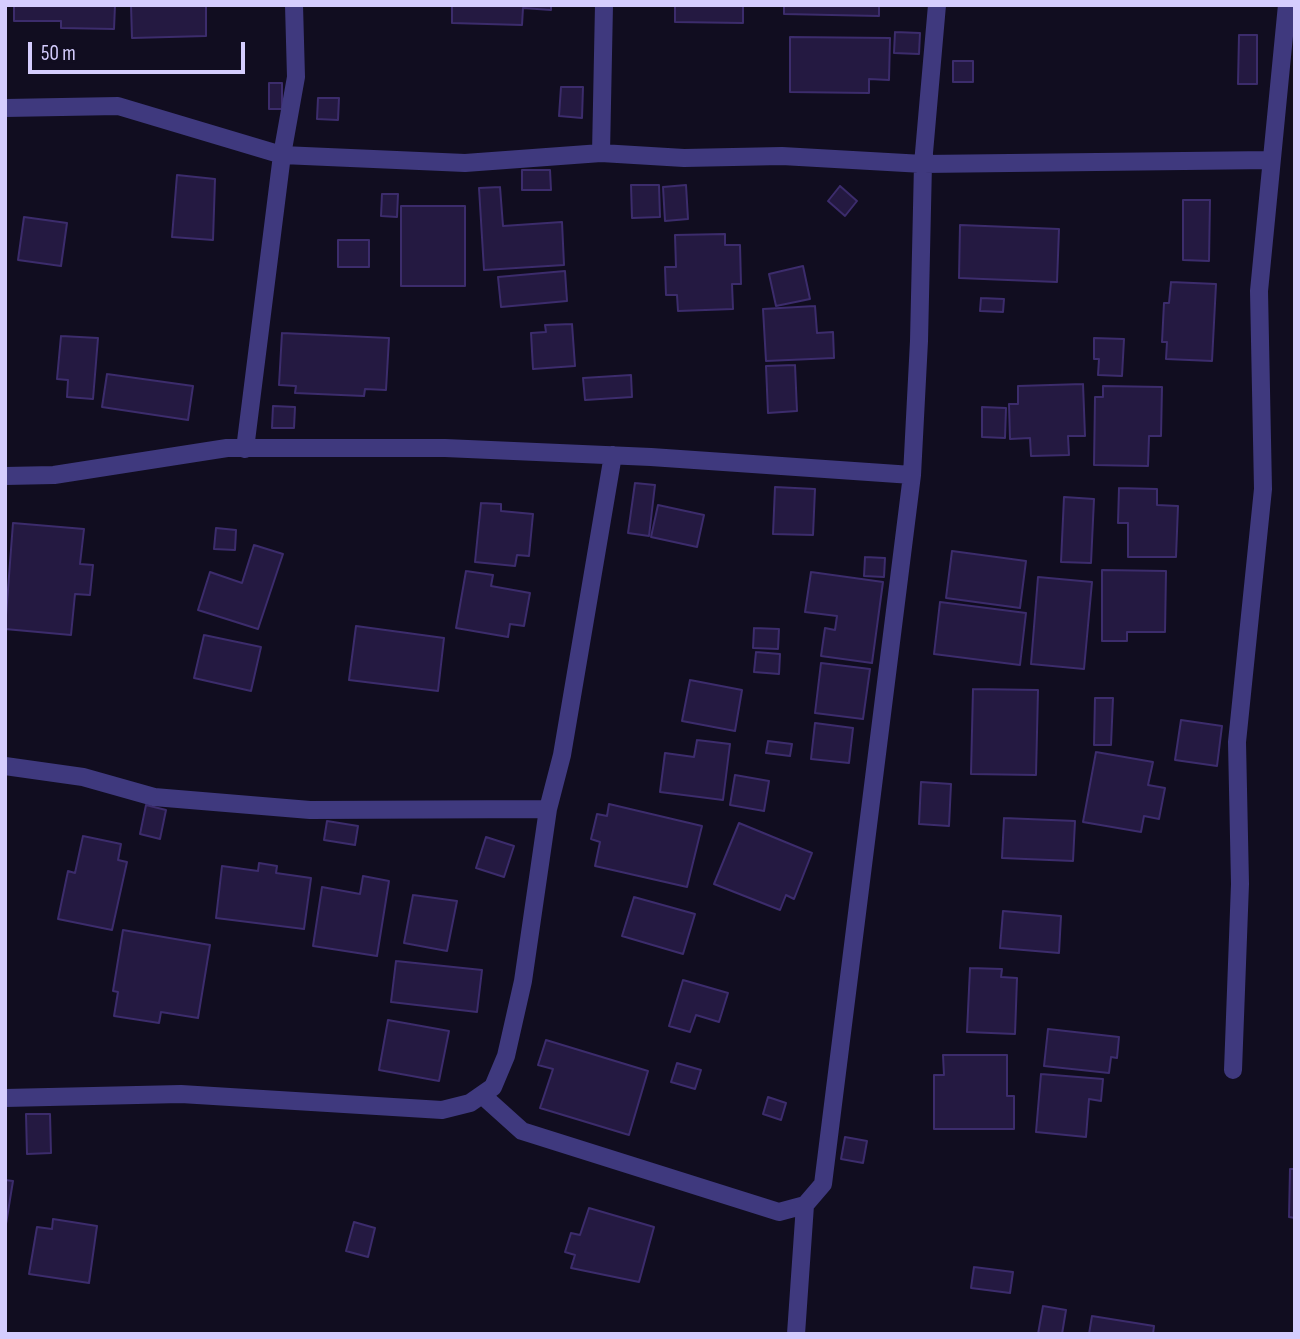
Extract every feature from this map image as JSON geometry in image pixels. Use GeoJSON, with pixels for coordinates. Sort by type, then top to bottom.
{"type":"FeatureCollection","features":[{"type":"Feature","properties":{"kind":"street"},"geometry":{"type":"LineString","coordinates":[[246,449],[282,155],[296,77],[294,5]]}},
{"type":"Feature","properties":{"kind":"street"},"geometry":{"type":"LineString","coordinates":[[601,153],[604,5]]}},
{"type":"Feature","properties":{"kind":"street"},"geometry":{"type":"LineString","coordinates":[[482,1095],[523,1131],[779,1212],[805,1205],[823,1184],[912,475],[919,341],[923,164],[937,5]]}},
{"type":"Feature","properties":{"kind":"street"},"geometry":{"type":"LineString","coordinates":[[1233,1070],[1240,884],[1237,742],[1264,489],[1259,291],[1287,5]]}},
{"type":"Feature","properties":{"kind":"street"},"geometry":{"type":"LineString","coordinates":[[5,108],[118,106],[282,155],[465,163],[601,153],[684,159],[782,156],[923,164],[1271,160]]}},
{"type":"Feature","properties":{"kind":"street"},"geometry":{"type":"LineString","coordinates":[[5,476],[54,475],[227,449],[445,449],[613,455],[912,475]]}},
{"type":"Feature","properties":{"kind":"street"},"geometry":{"type":"LineString","coordinates":[[5,1098],[181,1094],[442,1110],[470,1103],[493,1087],[506,1056],[523,981],[548,809],[562,755],[613,455]]}},
{"type":"Feature","properties":{"kind":"street"},"geometry":{"type":"LineString","coordinates":[[5,766],[83,777],[154,797],[310,810],[548,809]]}},
{"type":"Feature","properties":{"kind":"street"},"geometry":{"type":"LineString","coordinates":[[796,1334],[805,1205]]}},
{"type":"Feature","properties":{"kind":"building"},"geometry":{"type":"Polygon","coordinates":[[[14,5],[115,5],[114,29],[61,28],[61,21],[14,21],[14,5]]]}},
{"type":"Feature","properties":{"kind":"building"},"geometry":{"type":"Polygon","coordinates":[[[131,5],[206,5],[206,36],[132,38],[131,5]]]}},
{"type":"Feature","properties":{"kind":"building"},"geometry":{"type":"Polygon","coordinates":[[[452,5],[551,5],[551,10],[523,8],[522,25],[452,23],[452,5]]]}},
{"type":"Feature","properties":{"kind":"building"},"geometry":{"type":"Polygon","coordinates":[[[675,5],[743,5],[743,23],[675,22],[675,5]]]}},
{"type":"Feature","properties":{"kind":"building"},"geometry":{"type":"Polygon","coordinates":[[[784,5],[879,5],[879,16],[784,14],[784,5]]]}},
{"type":"Feature","properties":{"kind":"building"},"geometry":{"type":"Polygon","coordinates":[[[895,32],[920,33],[919,54],[894,53],[895,32]]]}},
{"type":"Feature","properties":{"kind":"building"},"geometry":{"type":"Polygon","coordinates":[[[1239,35],[1257,35],[1257,84],[1238,84],[1239,35]]]}},
{"type":"Feature","properties":{"kind":"building"},"geometry":{"type":"Polygon","coordinates":[[[790,37],[890,38],[889,80],[869,79],[869,93],[790,92],[790,37]]]}},
{"type":"Feature","properties":{"kind":"building"},"geometry":{"type":"Polygon","coordinates":[[[953,61],[973,61],[973,82],[953,82],[953,61]]]}},
{"type":"Feature","properties":{"kind":"building"},"geometry":{"type":"Polygon","coordinates":[[[269,83],[282,83],[282,109],[269,109],[269,83]]]}},
{"type":"Feature","properties":{"kind":"building"},"geometry":{"type":"Polygon","coordinates":[[[561,87],[583,87],[582,118],[559,116],[561,87]]]}},
{"type":"Feature","properties":{"kind":"building"},"geometry":{"type":"Polygon","coordinates":[[[318,98],[339,98],[338,120],[317,119],[318,98]]]}},
{"type":"Feature","properties":{"kind":"building"},"geometry":{"type":"Polygon","coordinates":[[[522,170],[550,170],[551,190],[522,190],[522,170]]]}},
{"type":"Feature","properties":{"kind":"building"},"geometry":{"type":"Polygon","coordinates":[[[177,175],[215,179],[213,240],[172,237],[177,175]]]}},
{"type":"Feature","properties":{"kind":"building"},"geometry":{"type":"Polygon","coordinates":[[[631,185],[659,185],[660,217],[632,218],[631,185]]]}},
{"type":"Feature","properties":{"kind":"building"},"geometry":{"type":"Polygon","coordinates":[[[686,185],[688,219],[665,221],[663,187],[686,185]]]}},
{"type":"Feature","properties":{"kind":"building"},"geometry":{"type":"Polygon","coordinates":[[[840,186],[857,201],[845,216],[828,201],[840,186]]]}},
{"type":"Feature","properties":{"kind":"building"},"geometry":{"type":"Polygon","coordinates":[[[500,187],[503,226],[562,222],[564,265],[484,270],[479,188],[500,187]]]}},
{"type":"Feature","properties":{"kind":"building"},"geometry":{"type":"Polygon","coordinates":[[[382,194],[398,194],[397,217],[381,216],[382,194]]]}},
{"type":"Feature","properties":{"kind":"building"},"geometry":{"type":"Polygon","coordinates":[[[1183,200],[1210,200],[1209,261],[1183,260],[1183,200]]]}},
{"type":"Feature","properties":{"kind":"building"},"geometry":{"type":"Polygon","coordinates":[[[401,206],[465,206],[465,286],[401,286],[401,206]]]}},
{"type":"Feature","properties":{"kind":"building"},"geometry":{"type":"Polygon","coordinates":[[[24,217],[67,223],[61,266],[18,260],[24,217]]]}},
{"type":"Feature","properties":{"kind":"building"},"geometry":{"type":"Polygon","coordinates":[[[960,225],[1059,229],[1057,282],[959,278],[960,225]]]}},
{"type":"Feature","properties":{"kind":"building"},"geometry":{"type":"Polygon","coordinates":[[[725,234],[725,245],[740,245],[741,284],[732,284],[733,309],[678,311],[677,295],[666,295],[665,267],[676,267],[675,235],[725,234]]]}},
{"type":"Feature","properties":{"kind":"building"},"geometry":{"type":"Polygon","coordinates":[[[338,240],[369,240],[369,267],[338,267],[338,240]]]}},
{"type":"Feature","properties":{"kind":"building"},"geometry":{"type":"Polygon","coordinates":[[[803,266],[810,299],[776,306],[769,274],[803,266]]]}},
{"type":"Feature","properties":{"kind":"building"},"geometry":{"type":"Polygon","coordinates":[[[565,271],[567,301],[501,307],[498,277],[565,271]]]}},
{"type":"Feature","properties":{"kind":"building"},"geometry":{"type":"Polygon","coordinates":[[[1171,282],[1216,284],[1212,361],[1166,359],[1167,342],[1162,342],[1164,303],[1169,303],[1171,282]]]}},
{"type":"Feature","properties":{"kind":"building"},"geometry":{"type":"Polygon","coordinates":[[[981,298],[1004,299],[1003,312],[980,311],[981,298]]]}},
{"type":"Feature","properties":{"kind":"building"},"geometry":{"type":"Polygon","coordinates":[[[815,306],[817,333],[833,332],[834,358],[766,361],[763,309],[815,306]]]}},
{"type":"Feature","properties":{"kind":"building"},"geometry":{"type":"Polygon","coordinates":[[[572,324],[575,366],[533,369],[531,333],[546,332],[545,325],[572,324]]]}},
{"type":"Feature","properties":{"kind":"building"},"geometry":{"type":"Polygon","coordinates":[[[282,333],[389,338],[386,390],[365,389],[364,396],[295,393],[296,386],[279,385],[282,333]]]}},
{"type":"Feature","properties":{"kind":"building"},"geometry":{"type":"Polygon","coordinates":[[[61,336],[98,338],[93,399],[67,397],[68,380],[57,379],[61,336]]]}},
{"type":"Feature","properties":{"kind":"building"},"geometry":{"type":"Polygon","coordinates":[[[1094,338],[1124,339],[1122,376],[1098,375],[1099,359],[1094,359],[1094,338]]]}},
{"type":"Feature","properties":{"kind":"building"},"geometry":{"type":"Polygon","coordinates":[[[795,365],[797,411],[768,413],[766,366],[795,365]]]}},
{"type":"Feature","properties":{"kind":"building"},"geometry":{"type":"Polygon","coordinates":[[[107,374],[193,386],[188,420],[102,407],[107,374]]]}},
{"type":"Feature","properties":{"kind":"building"},"geometry":{"type":"Polygon","coordinates":[[[631,375],[632,397],[585,400],[583,378],[631,375]]]}},
{"type":"Feature","properties":{"kind":"building"},"geometry":{"type":"Polygon","coordinates":[[[1083,384],[1085,436],[1068,436],[1069,455],[1031,456],[1030,438],[1010,439],[1009,404],[1018,404],[1018,386],[1083,384]]]}},
{"type":"Feature","properties":{"kind":"building"},"geometry":{"type":"Polygon","coordinates":[[[1103,386],[1162,387],[1161,436],[1149,436],[1148,466],[1094,465],[1095,397],[1103,397],[1103,386]]]}},
{"type":"Feature","properties":{"kind":"building"},"geometry":{"type":"Polygon","coordinates":[[[273,406],[295,407],[294,428],[272,428],[273,406]]]}},
{"type":"Feature","properties":{"kind":"building"},"geometry":{"type":"Polygon","coordinates":[[[982,407],[1006,408],[1005,438],[982,437],[982,407]]]}},
{"type":"Feature","properties":{"kind":"building"},"geometry":{"type":"Polygon","coordinates":[[[635,483],[655,485],[649,536],[628,533],[635,483]]]}},
{"type":"Feature","properties":{"kind":"building"},"geometry":{"type":"Polygon","coordinates":[[[775,487],[815,489],[813,535],[773,534],[775,487]]]}},
{"type":"Feature","properties":{"kind":"building"},"geometry":{"type":"Polygon","coordinates":[[[1119,488],[1157,489],[1157,505],[1178,506],[1176,557],[1128,557],[1128,523],[1118,523],[1119,488]]]}},
{"type":"Feature","properties":{"kind":"building"},"geometry":{"type":"Polygon","coordinates":[[[1064,497],[1094,499],[1091,563],[1061,562],[1064,497]]]}},
{"type":"Feature","properties":{"kind":"building"},"geometry":{"type":"Polygon","coordinates":[[[481,503],[501,504],[501,511],[533,514],[529,556],[517,555],[515,566],[475,562],[481,503]]]}},
{"type":"Feature","properties":{"kind":"building"},"geometry":{"type":"Polygon","coordinates":[[[658,505],[704,515],[697,547],[651,537],[658,505]]]}},
{"type":"Feature","properties":{"kind":"building"},"geometry":{"type":"Polygon","coordinates":[[[13,523],[84,529],[80,564],[93,565],[90,595],[75,594],[71,635],[5,629],[13,523]]]}},
{"type":"Feature","properties":{"kind":"building"},"geometry":{"type":"Polygon","coordinates":[[[216,528],[236,530],[235,550],[214,549],[216,528]]]}},
{"type":"Feature","properties":{"kind":"building"},"geometry":{"type":"Polygon","coordinates":[[[254,545],[283,554],[258,629],[198,610],[210,572],[242,583],[254,545]]]}},
{"type":"Feature","properties":{"kind":"building"},"geometry":{"type":"Polygon","coordinates":[[[952,551],[1026,561],[1020,608],[946,598],[952,551]]]}},
{"type":"Feature","properties":{"kind":"building"},"geometry":{"type":"Polygon","coordinates":[[[865,557],[885,558],[884,577],[864,576],[865,557]]]}},
{"type":"Feature","properties":{"kind":"building"},"geometry":{"type":"Polygon","coordinates":[[[1102,570],[1166,571],[1165,632],[1127,632],[1127,641],[1102,641],[1102,570]]]}},
{"type":"Feature","properties":{"kind":"building"},"geometry":{"type":"Polygon","coordinates":[[[466,571],[493,575],[491,586],[530,593],[524,626],[510,624],[508,637],[456,628],[466,571]]]}},
{"type":"Feature","properties":{"kind":"building"},"geometry":{"type":"Polygon","coordinates":[[[811,572],[883,582],[872,663],[821,656],[825,628],[835,630],[837,616],[805,612],[811,572]]]}},
{"type":"Feature","properties":{"kind":"building"},"geometry":{"type":"Polygon","coordinates":[[[1038,577],[1092,582],[1084,669],[1031,664],[1038,577]]]}},
{"type":"Feature","properties":{"kind":"building"},"geometry":{"type":"Polygon","coordinates":[[[940,602],[1026,613],[1020,665],[934,654],[940,602]]]}},
{"type":"Feature","properties":{"kind":"building"},"geometry":{"type":"Polygon","coordinates":[[[356,626],[444,638],[438,691],[349,680],[356,626]]]}},
{"type":"Feature","properties":{"kind":"building"},"geometry":{"type":"Polygon","coordinates":[[[754,628],[779,629],[778,649],[753,648],[754,628]]]}},
{"type":"Feature","properties":{"kind":"building"},"geometry":{"type":"Polygon","coordinates":[[[204,635],[261,647],[251,691],[194,678],[204,635]]]}},
{"type":"Feature","properties":{"kind":"building"},"geometry":{"type":"Polygon","coordinates":[[[756,652],[780,654],[779,674],[754,672],[756,652]]]}},
{"type":"Feature","properties":{"kind":"building"},"geometry":{"type":"Polygon","coordinates":[[[821,663],[870,669],[863,719],[815,713],[821,663]]]}},
{"type":"Feature","properties":{"kind":"building"},"geometry":{"type":"Polygon","coordinates":[[[690,680],[742,690],[735,731],[682,721],[690,680]]]}},
{"type":"Feature","properties":{"kind":"building"},"geometry":{"type":"Polygon","coordinates":[[[973,689],[1038,690],[1036,775],[971,774],[973,689]]]}},
{"type":"Feature","properties":{"kind":"building"},"geometry":{"type":"Polygon","coordinates":[[[1095,698],[1113,698],[1111,745],[1094,745],[1095,698]]]}},
{"type":"Feature","properties":{"kind":"building"},"geometry":{"type":"Polygon","coordinates":[[[1181,720],[1222,726],[1217,766],[1175,760],[1181,720]]]}},
{"type":"Feature","properties":{"kind":"building"},"geometry":{"type":"Polygon","coordinates":[[[815,723],[853,728],[849,763],[811,759],[815,723]]]}},
{"type":"Feature","properties":{"kind":"building"},"geometry":{"type":"Polygon","coordinates":[[[697,740],[730,744],[723,800],[660,792],[665,753],[694,757],[697,740]]]}},
{"type":"Feature","properties":{"kind":"building"},"geometry":{"type":"Polygon","coordinates":[[[768,741],[792,744],[790,756],[766,753],[768,741]]]}},
{"type":"Feature","properties":{"kind":"building"},"geometry":{"type":"Polygon","coordinates":[[[1096,752],[1153,762],[1148,785],[1165,788],[1159,819],[1144,816],[1141,832],[1083,822],[1096,752]]]}},
{"type":"Feature","properties":{"kind":"building"},"geometry":{"type":"Polygon","coordinates":[[[735,775],[769,781],[764,811],[730,805],[735,775]]]}},
{"type":"Feature","properties":{"kind":"building"},"geometry":{"type":"Polygon","coordinates":[[[921,782],[951,784],[949,826],[919,824],[921,782]]]}},
{"type":"Feature","properties":{"kind":"building"},"geometry":{"type":"Polygon","coordinates":[[[609,804],[702,826],[687,887],[595,866],[600,842],[591,839],[597,814],[607,816],[609,804]]]}},
{"type":"Feature","properties":{"kind":"building"},"geometry":{"type":"Polygon","coordinates":[[[146,805],[166,810],[160,839],[140,834],[146,805]]]}},
{"type":"Feature","properties":{"kind":"building"},"geometry":{"type":"Polygon","coordinates":[[[1004,818],[1075,821],[1073,861],[1002,858],[1004,818]]]}},
{"type":"Feature","properties":{"kind":"building"},"geometry":{"type":"Polygon","coordinates":[[[327,821],[358,826],[355,845],[324,840],[327,821]]]}},
{"type":"Feature","properties":{"kind":"building"},"geometry":{"type":"Polygon","coordinates":[[[739,823],[812,853],[794,899],[786,895],[780,910],[714,884],[739,823]]]}},
{"type":"Feature","properties":{"kind":"building"},"geometry":{"type":"Polygon","coordinates":[[[83,836],[121,844],[118,860],[127,862],[112,930],[58,919],[68,871],[75,873],[83,836]]]}},
{"type":"Feature","properties":{"kind":"building"},"geometry":{"type":"Polygon","coordinates":[[[486,837],[514,846],[504,877],[476,868],[486,837]]]}},
{"type":"Feature","properties":{"kind":"building"},"geometry":{"type":"Polygon","coordinates":[[[259,863],[277,866],[276,873],[311,878],[304,929],[216,918],[222,866],[258,871],[259,863]]]}},
{"type":"Feature","properties":{"kind":"building"},"geometry":{"type":"Polygon","coordinates":[[[363,876],[389,881],[377,956],[313,946],[322,887],[360,894],[363,876]]]}},
{"type":"Feature","properties":{"kind":"building"},"geometry":{"type":"Polygon","coordinates":[[[413,895],[457,901],[447,951],[404,943],[413,895]]]}},
{"type":"Feature","properties":{"kind":"building"},"geometry":{"type":"Polygon","coordinates":[[[634,897],[695,914],[683,954],[622,936],[634,897]]]}},
{"type":"Feature","properties":{"kind":"building"},"geometry":{"type":"Polygon","coordinates":[[[1003,911],[1061,916],[1059,953],[1000,948],[1003,911]]]}},
{"type":"Feature","properties":{"kind":"building"},"geometry":{"type":"Polygon","coordinates":[[[123,930],[210,945],[198,1018],[161,1012],[159,1023],[114,1016],[118,992],[113,991],[123,930]]]}},
{"type":"Feature","properties":{"kind":"building"},"geometry":{"type":"Polygon","coordinates":[[[396,961],[482,970],[477,1012],[391,1002],[396,961]]]}},
{"type":"Feature","properties":{"kind":"building"},"geometry":{"type":"Polygon","coordinates":[[[970,968],[1002,969],[1001,977],[1017,978],[1015,1034],[967,1032],[970,968]]]}},
{"type":"Feature","properties":{"kind":"building"},"geometry":{"type":"Polygon","coordinates":[[[683,980],[728,993],[719,1022],[696,1015],[690,1032],[669,1026],[683,980]]]}},
{"type":"Feature","properties":{"kind":"building"},"geometry":{"type":"Polygon","coordinates":[[[388,1020],[449,1031],[439,1081],[379,1070],[388,1020]]]}},
{"type":"Feature","properties":{"kind":"building"},"geometry":{"type":"Polygon","coordinates":[[[1048,1029],[1119,1037],[1117,1058],[1111,1057],[1109,1073],[1044,1066],[1048,1029]]]}},
{"type":"Feature","properties":{"kind":"building"},"geometry":{"type":"Polygon","coordinates":[[[546,1040],[648,1071],[629,1135],[540,1108],[553,1069],[538,1065],[546,1040]]]}},
{"type":"Feature","properties":{"kind":"building"},"geometry":{"type":"Polygon","coordinates":[[[943,1055],[1007,1055],[1007,1096],[1014,1096],[1014,1129],[934,1129],[934,1075],[944,1075],[943,1055]]]}},
{"type":"Feature","properties":{"kind":"building"},"geometry":{"type":"Polygon","coordinates":[[[677,1063],[701,1070],[695,1089],[671,1082],[677,1063]]]}},
{"type":"Feature","properties":{"kind":"building"},"geometry":{"type":"Polygon","coordinates":[[[1041,1074],[1103,1079],[1101,1101],[1089,1099],[1086,1137],[1036,1132],[1041,1074]]]}},
{"type":"Feature","properties":{"kind":"building"},"geometry":{"type":"Polygon","coordinates":[[[768,1097],[786,1103],[781,1120],[763,1114],[768,1097]]]}},
{"type":"Feature","properties":{"kind":"building"},"geometry":{"type":"Polygon","coordinates":[[[26,1114],[50,1114],[51,1153],[27,1154],[26,1114]]]}},
{"type":"Feature","properties":{"kind":"building"},"geometry":{"type":"Polygon","coordinates":[[[845,1137],[867,1141],[863,1163],[841,1159],[845,1137]]]}},
{"type":"Feature","properties":{"kind":"building"},"geometry":{"type":"Polygon","coordinates":[[[1290,1169],[1295,1169],[1295,1218],[1289,1217],[1290,1169]]]}},
{"type":"Feature","properties":{"kind":"building"},"geometry":{"type":"Polygon","coordinates":[[[5,1180],[13,1181],[5,1230],[5,1180]]]}},
{"type":"Feature","properties":{"kind":"building"},"geometry":{"type":"Polygon","coordinates":[[[589,1208],[654,1227],[639,1282],[571,1268],[575,1255],[565,1252],[571,1233],[580,1235],[589,1208]]]}},
{"type":"Feature","properties":{"kind":"building"},"geometry":{"type":"Polygon","coordinates":[[[53,1219],[97,1226],[89,1283],[29,1274],[37,1227],[52,1229],[53,1219]]]}},
{"type":"Feature","properties":{"kind":"building"},"geometry":{"type":"Polygon","coordinates":[[[354,1222],[375,1228],[368,1257],[346,1251],[354,1222]]]}},
{"type":"Feature","properties":{"kind":"building"},"geometry":{"type":"Polygon","coordinates":[[[974,1267],[1013,1272],[1010,1293],[971,1288],[974,1267]]]}},
{"type":"Feature","properties":{"kind":"building"},"geometry":{"type":"Polygon","coordinates":[[[1043,1306],[1066,1310],[1062,1334],[1038,1334],[1043,1306]]]}},
{"type":"Feature","properties":{"kind":"building"},"geometry":{"type":"Polygon","coordinates":[[[1092,1316],[1154,1326],[1153,1334],[1089,1334],[1092,1316]]]}}]}
